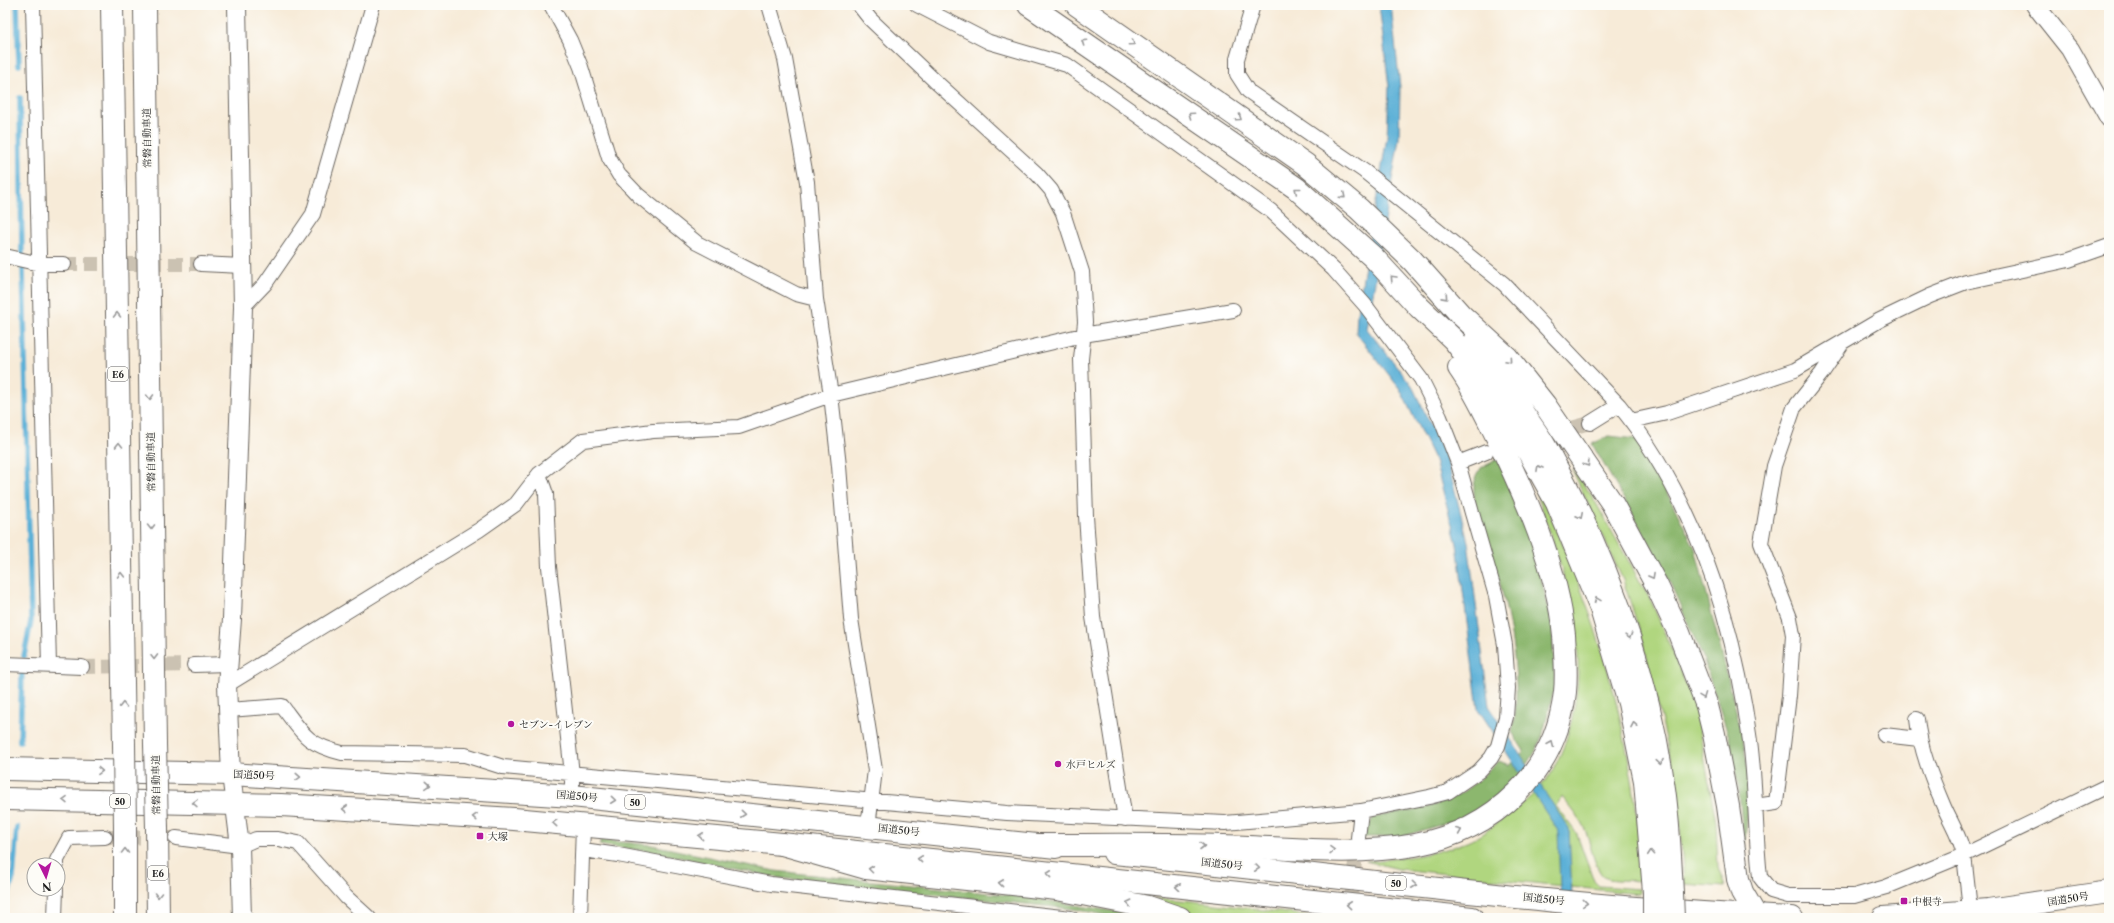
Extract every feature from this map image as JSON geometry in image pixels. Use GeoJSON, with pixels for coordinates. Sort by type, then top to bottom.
{"type":"FeatureCollection","features":[{"type":"Feature","properties":{"kind":"highway","name":"E6"},"geometry":{"type":"LineString","coordinates":[[112,5],[124,744],[125,918]]}},
{"type":"Feature","properties":{"kind":"highway","name":"常磐自動車道"},"geometry":{"type":"LineString","coordinates":[[145,5],[158,918]]}},
{"type":"Feature","properties":{"kind":"highway"},"geometry":{"type":"LineString","coordinates":[[150,358],[157,5]]}},
{"type":"Feature","properties":{"kind":"highway"},"geometry":{"type":"LineString","coordinates":[[1029,5],[1296,188],[1374,258],[1419,307],[1454,340],[1500,401],[1557,503],[1601,609],[1629,703],[1645,781],[1663,893],[1673,918]]}},
{"type":"Feature","properties":{"kind":"highway"},"geometry":{"type":"LineString","coordinates":[[1077,5],[1305,164],[1364,214],[1412,260],[1460,314],[1507,357],[1545,405],[1612,504],[1657,586],[1679,633],[1707,706],[1722,770],[1738,879],[1742,892],[1756,916]]}},
{"type":"Feature","properties":{"kind":"highway"},"geometry":{"type":"LineString","coordinates":[[1037,845],[1221,846],[1361,850],[1416,845],[1457,832],[1497,812],[1515,796],[1542,763],[1558,726],[1565,691],[1564,643],[1557,595],[1546,556],[1512,467],[1465,376],[1443,346],[1419,307]]}},
{"type":"Feature","properties":{"kind":"highway"},"geometry":{"type":"LineString","coordinates":[[1460,314],[1545,446],[1595,544],[1611,585],[1639,668],[1657,746],[1668,820],[1663,893],[1654,918]]}},
{"type":"Feature","properties":{"kind":"highway","name":"国道50号"},"geometry":{"type":"LineString","coordinates":[[5,769],[231,774],[572,796],[1559,901],[1792,918]]}},
{"type":"Feature","properties":{"kind":"highway","name":"50"},"geometry":{"type":"LineString","coordinates":[[5,799],[234,804],[424,813],[782,844],[1472,918]]}},
{"type":"Feature","properties":{"kind":"highway"},"geometry":{"type":"LineString","coordinates":[[782,844],[866,868],[1057,889],[1148,907],[1180,918]]}},
{"type":"Feature","properties":{"kind":"highway","name":"国道50号"},"geometry":{"type":"LineString","coordinates":[[1883,918],[1970,915],[2109,892]]}},
{"type":"Feature","properties":{"kind":"street"},"geometry":{"type":"LineString","coordinates":[[33,5],[49,666]]}},
{"type":"Feature","properties":{"kind":"street"},"geometry":{"type":"LineString","coordinates":[[238,5],[243,307],[232,619],[227,685],[231,774],[240,846],[242,918]]}},
{"type":"Feature","properties":{"kind":"street"},"geometry":{"type":"LineString","coordinates":[[243,307],[265,284],[313,214],[373,5]]}},
{"type":"Feature","properties":{"kind":"street"},"geometry":{"type":"LineString","coordinates":[[552,5],[581,67],[609,158],[619,175],[638,196],[697,243],[796,294],[816,299]]}},
{"type":"Feature","properties":{"kind":"street"},"geometry":{"type":"LineString","coordinates":[[769,5],[785,59],[807,182],[816,299],[831,395],[851,619],[875,770],[868,827]]}},
{"type":"Feature","properties":{"kind":"street"},"geometry":{"type":"LineString","coordinates":[[859,5],[870,19],[935,81],[1037,174],[1051,190],[1063,213],[1082,272],[1085,322],[1081,359],[1086,516],[1093,617],[1125,819]]}},
{"type":"Feature","properties":{"kind":"street"},"geometry":{"type":"LineString","coordinates":[[229,710],[282,706],[309,740],[324,748],[342,753],[465,755],[503,767],[572,774],[1007,813],[1125,819],[1225,823],[1361,811],[1448,792],[1479,771],[1491,758],[1498,746],[1506,718],[1508,688],[1505,645],[1496,596],[1458,463],[1440,417],[1421,379],[1365,305],[1334,270],[1271,211],[1067,65],[990,42],[917,5]]}},
{"type":"Feature","properties":{"kind":"street"},"geometry":{"type":"LineString","coordinates":[[1253,5],[1237,59],[1237,74],[1248,91],[1364,171],[1504,284],[1619,405],[1666,475],[1692,524],[1712,573],[1737,663],[1750,741],[1760,876],[1771,891],[1788,896],[1854,896],[1886,887],[1964,855],[2109,785]]}},
{"type":"Feature","properties":{"kind":"street"},"geometry":{"type":"LineString","coordinates":[[2035,5],[2070,49],[2109,118]]}},
{"type":"Feature","properties":{"kind":"street"},"geometry":{"type":"LineString","coordinates":[[1631,421],[1682,408],[1795,370],[1887,317],[1930,296],[1966,282],[2068,260],[2109,246]]}},
{"type":"Feature","properties":{"kind":"street"},"geometry":{"type":"LineString","coordinates":[[5,256],[40,264],[64,264]]}},
{"type":"Feature","properties":{"kind":"street"},"geometry":{"type":"LineString","coordinates":[[201,264],[242,266]]}},
{"type":"Feature","properties":{"kind":"street"},"geometry":{"type":"LineString","coordinates":[[227,685],[479,530],[516,504],[539,474],[583,440],[653,431],[739,427],[831,395],[1083,335],[1233,310]]}},
{"type":"Feature","properties":{"kind":"street"},"geometry":{"type":"LineString","coordinates":[[1755,806],[1776,803],[1789,696],[1793,635],[1790,618],[1761,543],[1774,466],[1794,408],[1822,373],[1842,343]]}},
{"type":"Feature","properties":{"kind":"street"},"geometry":{"type":"LineString","coordinates":[[1590,423],[1619,405]]}},
{"type":"Feature","properties":{"kind":"street"},"geometry":{"type":"LineString","coordinates":[[1458,463],[1486,452]]}},
{"type":"Feature","properties":{"kind":"street"},"geometry":{"type":"LineString","coordinates":[[539,474],[546,494],[551,582],[572,774],[572,796]]}},
{"type":"Feature","properties":{"kind":"street"},"geometry":{"type":"LineString","coordinates":[[5,664],[82,667]]}},
{"type":"Feature","properties":{"kind":"street"},"geometry":{"type":"LineString","coordinates":[[194,665],[228,664]]}},
{"type":"Feature","properties":{"kind":"street"},"geometry":{"type":"LineString","coordinates":[[1917,719],[1919,739],[1943,805],[1962,845],[1970,915]]}},
{"type":"Feature","properties":{"kind":"street"},"geometry":{"type":"LineString","coordinates":[[1884,735],[1919,739]]}},
{"type":"Feature","properties":{"kind":"street"},"geometry":{"type":"LineString","coordinates":[[1358,838],[1361,811]]}},
{"type":"Feature","properties":{"kind":"street"},"geometry":{"type":"LineString","coordinates":[[580,918],[583,826]]}},
{"type":"Feature","properties":{"kind":"street"},"geometry":{"type":"LineString","coordinates":[[59,857],[70,838],[105,836]]}},
{"type":"Feature","properties":{"kind":"street"},"geometry":{"type":"LineString","coordinates":[[176,838],[240,846],[256,839],[278,839],[298,843],[346,897],[369,918]]}},
{"type":"Feature","properties":{"kind":"street"},"geometry":{"type":"LineString","coordinates":[[583,850],[618,855],[771,884],[1071,918]]}},
{"type":"Feature","properties":{"kind":"street"},"geometry":{"type":"LineString","coordinates":[[55,918],[56,897]]}},
{"type":"Feature","properties":{"kind":"green space"},"geometry":{"type":"Polygon","coordinates":[[[1609,436],[1636,439],[1665,489],[1695,548],[1743,738],[1750,789],[1744,849],[1739,791],[1729,737],[1702,655],[1663,567],[1592,444],[1609,436]]]}},
{"type":"Feature","properties":{"kind":"green space"},"geometry":{"type":"Polygon","coordinates":[[[1500,458],[1530,537],[1552,622],[1555,686],[1542,737],[1534,754],[1515,784],[1473,815],[1400,837],[1363,837],[1373,818],[1436,805],[1472,785],[1499,761],[1509,765],[1524,751],[1512,732],[1515,714],[1516,673],[1514,652],[1506,610],[1502,591],[1482,529],[1474,496],[1474,483],[1481,468],[1500,458]]]}},
{"type":"Feature","properties":{"kind":"green space"},"geometry":{"type":"Polygon","coordinates":[[[1572,469],[1592,496],[1652,603],[1695,706],[1716,822],[1718,868],[1725,887],[1684,884],[1680,825],[1670,756],[1643,641],[1623,580],[1572,469]]]}},
{"type":"Feature","properties":{"kind":"green space"},"geometry":{"type":"Polygon","coordinates":[[[1535,488],[1540,493],[1575,574],[1603,654],[1614,695],[1632,779],[1638,823],[1640,881],[1613,880],[1602,875],[1596,864],[1585,830],[1578,817],[1562,797],[1556,806],[1577,834],[1594,881],[1599,886],[1639,889],[1639,894],[1399,869],[1366,861],[1404,858],[1442,850],[1467,842],[1490,828],[1525,802],[1545,781],[1560,754],[1571,723],[1577,691],[1578,660],[1576,638],[1573,616],[1562,572],[1535,488]]]}},
{"type":"Feature","properties":{"kind":"green space"},"geometry":{"type":"Polygon","coordinates":[[[601,840],[652,845],[775,871],[1017,896],[1125,913],[1143,918],[1122,918],[1073,909],[779,878],[653,852],[599,845],[601,840]]]}},
{"type":"Feature","properties":{"kind":"green space"},"geometry":{"type":"Polygon","coordinates":[[[1154,898],[1192,901],[1327,918],[1204,918],[1154,898]]]}},
{"type":"Feature","properties":{"kind":"water"},"geometry":{"type":"Polygon","coordinates":[[[1379,5],[1391,5],[1400,87],[1399,139],[1367,329],[1411,384],[1446,456],[1468,542],[1489,706],[1569,829],[1573,918],[1561,918],[1558,831],[1478,709],[1457,544],[1435,461],[1400,389],[1356,333],[1357,313],[1387,137],[1389,87],[1379,5]]]}},
{"type":"Feature","properties":{"kind":"waterway"},"geometry":{"type":"LineString","coordinates":[[17,5],[19,65]]}},
{"type":"Feature","properties":{"kind":"waterway"},"geometry":{"type":"LineString","coordinates":[[20,98],[22,256]]}},
{"type":"Feature","properties":{"kind":"waterway"},"geometry":{"type":"LineString","coordinates":[[23,265],[31,621],[24,656]]}},
{"type":"Feature","properties":{"kind":"waterway"},"geometry":{"type":"LineString","coordinates":[[20,741],[22,673]]}},
{"type":"Feature","properties":{"kind":"waterway"},"geometry":{"type":"LineString","coordinates":[[5,905],[13,878],[17,827]]}},
{"type":"Feature","properties":{"kind":"tunnel"},"geometry":{"type":"LineString","coordinates":[[64,264],[201,264]]}},
{"type":"Feature","properties":{"kind":"tunnel"},"geometry":{"type":"LineString","coordinates":[[1532,439],[1590,423]]}},
{"type":"Feature","properties":{"kind":"tunnel"},"geometry":{"type":"LineString","coordinates":[[82,667],[194,665]]}},
{"type":"Feature","properties":{"kind":"tunnel"},"geometry":{"type":"LineString","coordinates":[[105,837],[176,838]]}},
{"type":"Feature","properties":{"kind":"tunnel"},"geometry":{"type":"LineString","coordinates":[[1349,918],[1357,843]]}},
{"type":"Feature","properties":{"kind":"place","name":"セブン-イレブン"},"geometry":{"type":"Point","coordinates":[511,724]}},
{"type":"Feature","properties":{"kind":"place","name":"水戸ヒルズ"},"geometry":{"type":"Point","coordinates":[1058,764]}},
{"type":"Feature","properties":{"kind":"place","name":"大塚"},"geometry":{"type":"Point","coordinates":[480,836]}},
{"type":"Feature","properties":{"kind":"place","name":"中根寺"},"geometry":{"type":"Point","coordinates":[1904,901]}}]}
